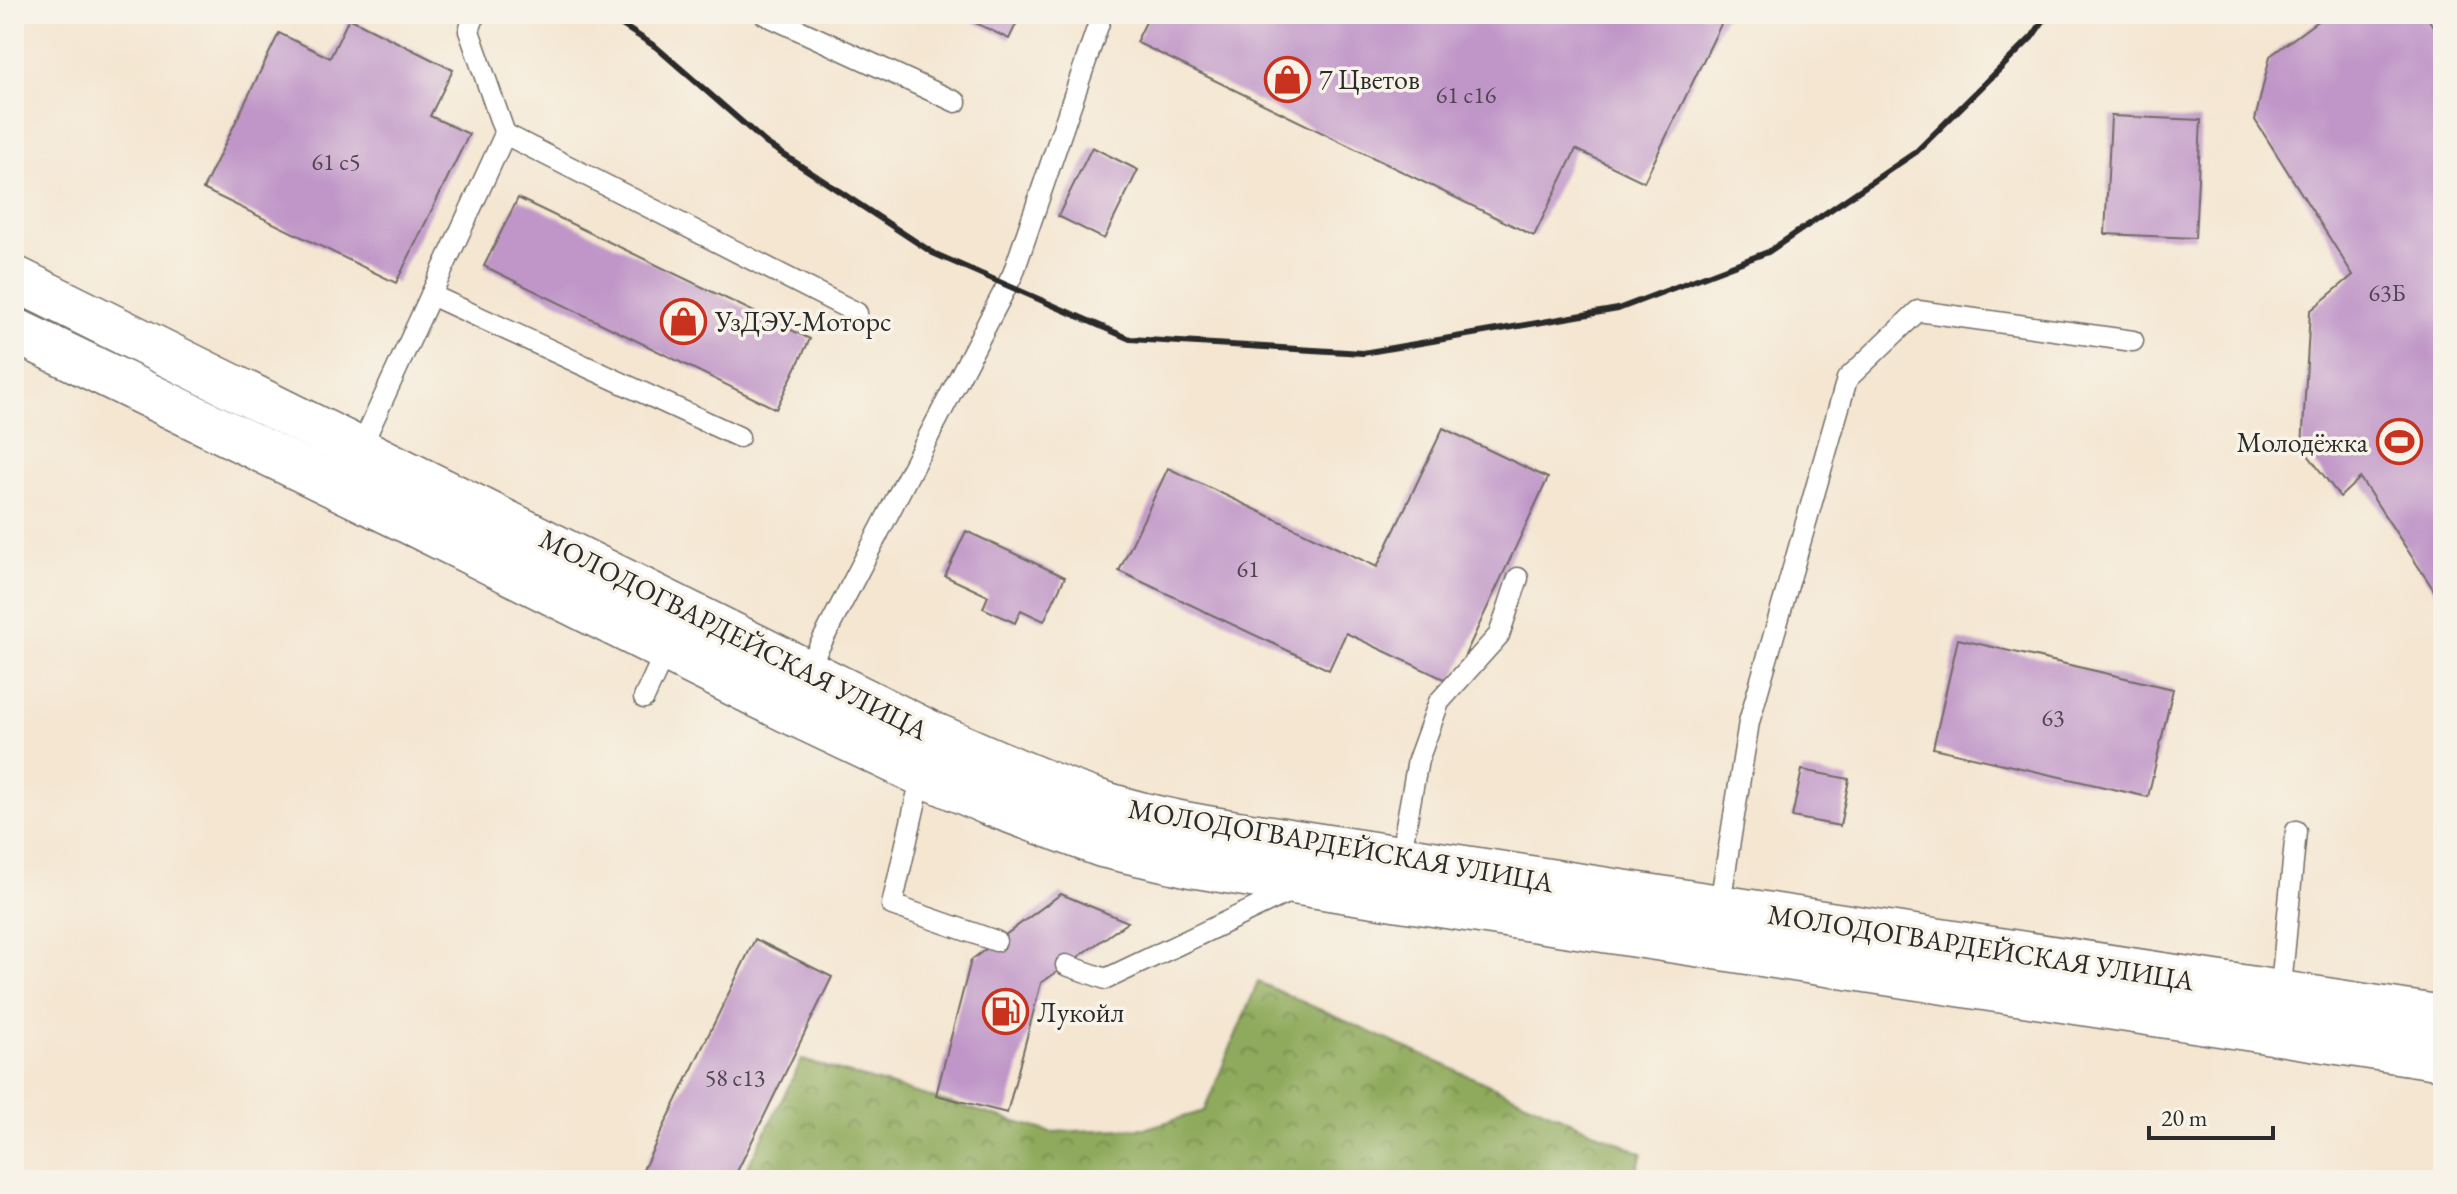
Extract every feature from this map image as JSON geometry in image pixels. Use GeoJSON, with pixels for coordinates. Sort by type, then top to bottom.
{"type":"FeatureCollection","features":[{"type":"Feature","properties":{"kind":"main road","name":"МОЛОДОГВАРДЕЙСКАЯ УЛИЦА"},"geometry":{"type":"LineString","coordinates":[[14,278],[932,734],[1033,778],[1110,806],[1179,822],[1400,858],[1717,926]]}},
{"type":"Feature","properties":{"kind":"main road","name":"МОЛОДОГВАРДЕЙСКАЯ УЛИЦА"},"geometry":{"type":"LineString","coordinates":[[14,330],[922,774],[1102,845],[1191,865],[1306,883],[1717,926],[2278,1013],[2443,1058]]}},
{"type":"Feature","properties":{"kind":"main road","name":"МОЛОДОГВАРДЕЙСКАЯ УЛИЦА"},"geometry":{"type":"LineString","coordinates":[[2278,1013],[2443,1018]]}},
{"type":"Feature","properties":{"kind":"lane"},"geometry":{"type":"LineString","coordinates":[[475,14],[469,31],[505,134],[857,313]]}},
{"type":"Feature","properties":{"kind":"lane"},"geometry":{"type":"LineString","coordinates":[[764,14],[956,102]]}},
{"type":"Feature","properties":{"kind":"lane"},"geometry":{"type":"LineString","coordinates":[[787,710],[1013,274],[1102,14]]}},
{"type":"Feature","properties":{"kind":"lane"},"geometry":{"type":"LineString","coordinates":[[360,449],[505,134]]}},
{"type":"Feature","properties":{"kind":"lane"},"geometry":{"type":"LineString","coordinates":[[431,295],[739,437]]}},
{"type":"Feature","properties":{"kind":"lane"},"geometry":{"type":"LineString","coordinates":[[1717,926],[1749,722],[1847,379],[1918,311],[2133,341]]}},
{"type":"Feature","properties":{"kind":"lane"},"geometry":{"type":"LineString","coordinates":[[1400,858],[1418,760],[1439,702],[1499,635],[1518,578]]}},
{"type":"Feature","properties":{"kind":"lane"},"geometry":{"type":"LineString","coordinates":[[644,698],[685,610]]}},
{"type":"Feature","properties":{"kind":"lane"},"geometry":{"type":"LineString","coordinates":[[922,774],[892,905],[996,941]]}},
{"type":"Feature","properties":{"kind":"lane"},"geometry":{"type":"LineString","coordinates":[[2278,1013],[2296,831]]}},
{"type":"Feature","properties":{"kind":"lane"},"geometry":{"type":"LineString","coordinates":[[1066,965],[1106,979],[1306,883]]}},
{"type":"Feature","properties":{"kind":"green space"},"geometry":{"type":"Polygon","coordinates":[[[1258,982],[1642,1153],[1634,1180],[741,1180],[802,1060],[1051,1132],[1147,1128],[1204,1111],[1258,982]]]}},
{"type":"Feature","properties":{"kind":"building"},"geometry":{"type":"Polygon","coordinates":[[[957,14],[1021,14],[1009,39],[957,14]]]}},
{"type":"Feature","properties":{"kind":"building"},"geometry":{"type":"Polygon","coordinates":[[[1150,14],[1726,14],[1644,182],[1576,149],[1534,236],[1136,42],[1150,14]]]}},
{"type":"Feature","properties":{"kind":"building","name":"Молодёжка"},"geometry":{"type":"Polygon","coordinates":[[[2327,14],[2425,14],[2443,41],[2443,604],[2360,478],[2340,497],[2302,447],[2310,311],[2353,275],[2255,120],[2270,56],[2327,14]]]}},
{"type":"Feature","properties":{"kind":"building"},"geometry":{"type":"Polygon","coordinates":[[[349,18],[453,70],[430,116],[469,134],[396,283],[203,189],[279,33],[330,58],[349,18]]]}},
{"type":"Feature","properties":{"kind":"building"},"geometry":{"type":"Polygon","coordinates":[[[2111,116],[2201,120],[2195,238],[2105,234],[2111,116]]]}},
{"type":"Feature","properties":{"kind":"building"},"geometry":{"type":"Polygon","coordinates":[[[1092,147],[1138,170],[1104,239],[1058,216],[1092,147]]]}},
{"type":"Feature","properties":{"kind":"building","name":"УзДЭУ-Моторс"},"geometry":{"type":"Polygon","coordinates":[[[518,198],[810,339],[776,409],[484,266],[518,198]]]}},
{"type":"Feature","properties":{"kind":"building"},"geometry":{"type":"Polygon","coordinates":[[[1443,428],[1548,478],[1452,683],[1346,633],[1329,670],[1119,571],[1168,468],[1377,567],[1443,428]]]}},
{"type":"Feature","properties":{"kind":"building"},"geometry":{"type":"Polygon","coordinates":[[[966,531],[1065,577],[1044,621],[1021,610],[1015,623],[983,608],[988,596],[945,576],[966,531]]]}},
{"type":"Feature","properties":{"kind":"building"},"geometry":{"type":"Polygon","coordinates":[[[1958,639],[2173,689],[2148,797],[1933,748],[1958,639]]]}},
{"type":"Feature","properties":{"kind":"building"},"geometry":{"type":"Polygon","coordinates":[[[1802,770],[1849,779],[1840,826],[1792,817],[1802,770]]]}},
{"type":"Feature","properties":{"kind":"building"},"geometry":{"type":"Polygon","coordinates":[[[1061,894],[1128,922],[1041,983],[1007,1113],[936,1095],[971,960],[1061,894]]]}},
{"type":"Feature","properties":{"kind":"building"},"geometry":{"type":"Polygon","coordinates":[[[755,939],[832,977],[733,1180],[638,1180],[755,939]]]}},
{"type":"Feature","properties":{"kind":"railway"},"geometry":{"type":"LineString","coordinates":[[605,14],[656,47],[766,143],[933,253],[1130,339],[1363,353],[1618,309],[1768,252],[1916,152],[2032,37],[2048,14]]}},
{"type":"Feature","properties":{"kind":"place","name":"7 Цветов"},"geometry":{"type":"Point","coordinates":[1288,79]}},
{"type":"Feature","properties":{"kind":"place","name":"УзДЭУ-Моторс"},"geometry":{"type":"Point","coordinates":[684,321]}},
{"type":"Feature","properties":{"kind":"place","name":"Молодёжка"},"geometry":{"type":"Point","coordinates":[2399,442]}},
{"type":"Feature","properties":{"kind":"place","name":"Лукойл"},"geometry":{"type":"Point","coordinates":[1006,1012]}}]}
